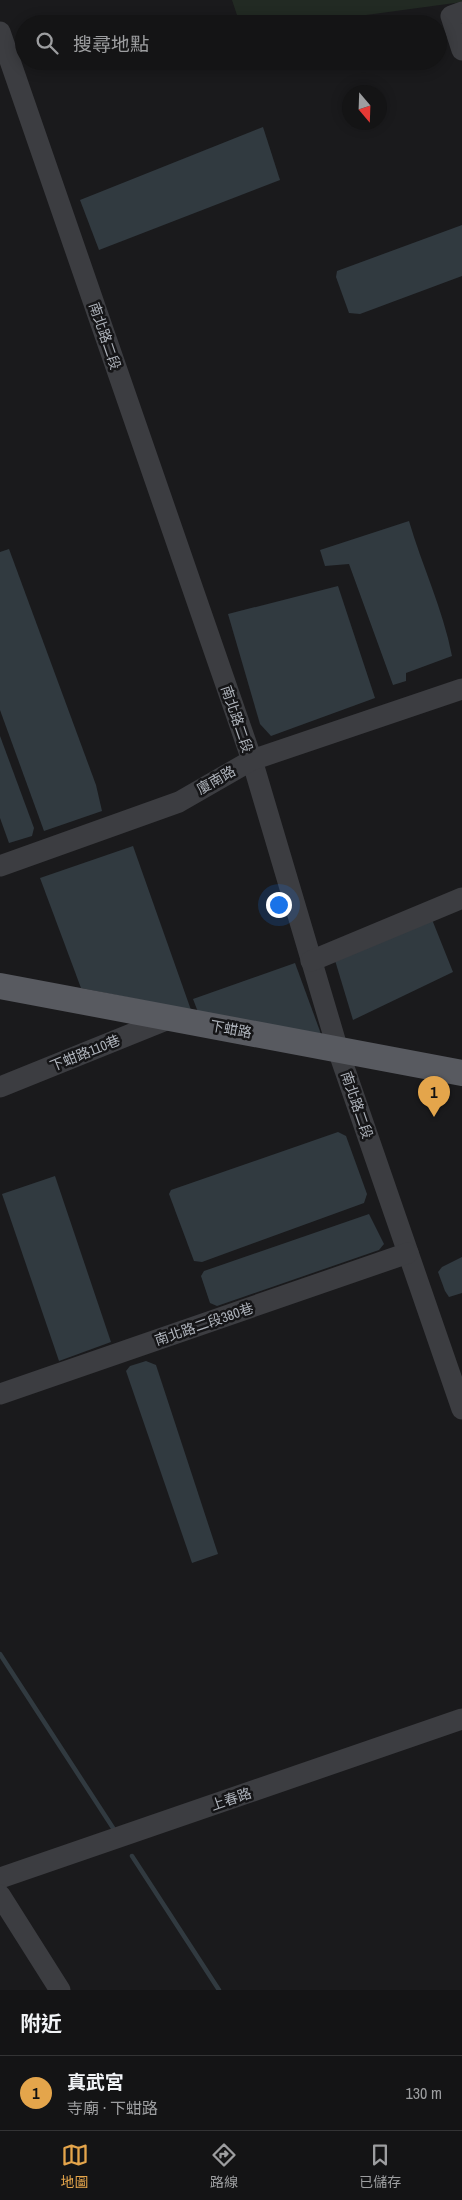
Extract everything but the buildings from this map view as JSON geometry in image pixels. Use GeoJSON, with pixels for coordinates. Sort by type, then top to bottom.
{"type":"FeatureCollection","features":[{"type":"Feature","properties":{"kind":"main road","name":"下蚶路"},"geometry":{"type":"LineString","coordinates":[[0,986],[462,1073]]}},
{"type":"Feature","properties":{"kind":"street"},"geometry":{"type":"LineString","coordinates":[[462,12],[451,16],[462,50]]}},
{"type":"Feature","properties":{"kind":"street","name":"南北路二段"},"geometry":{"type":"LineString","coordinates":[[0,32],[252,760],[338,1050],[462,1409]]}},
{"type":"Feature","properties":{"kind":"street","name":"廈南路"},"geometry":{"type":"LineString","coordinates":[[0,866],[179,802],[252,760],[462,689]]}},
{"type":"Feature","properties":{"kind":"street"},"geometry":{"type":"LineString","coordinates":[[311,961],[462,898]]}},
{"type":"Feature","properties":{"kind":"street","name":"下蚶路110巷"},"geometry":{"type":"LineString","coordinates":[[0,1087],[171,1018]]}},
{"type":"Feature","properties":{"kind":"street","name":"南北路二段380巷"},"geometry":{"type":"LineString","coordinates":[[0,1394],[408,1253]]}},
{"type":"Feature","properties":{"kind":"street","name":"上春路"},"geometry":{"type":"LineString","coordinates":[[0,1878],[462,1719]]}},
{"type":"Feature","properties":{"kind":"street"},"geometry":{"type":"LineString","coordinates":[[0,1895],[60,1990]]}},
{"type":"Feature","properties":{"kind":"shaded area"},"geometry":{"type":"Polygon","coordinates":[[[232,0],[462,0],[462,2],[366,15],[237,15],[232,0]]]}},
{"type":"Feature","properties":{"kind":"shaded area"},"geometry":{"type":"Polygon","coordinates":[[[263,127],[280,180],[99,250],[80,200],[263,127]]]}},
{"type":"Feature","properties":{"kind":"shaded area"},"geometry":{"type":"Polygon","coordinates":[[[462,225],[462,276],[360,314],[349,313],[336,277],[337,271],[462,225]]]}},
{"type":"Feature","properties":{"kind":"shaded area"},"geometry":{"type":"Polygon","coordinates":[[[409,521],[438,604],[452,656],[406,673],[406,681],[393,685],[349,564],[325,566],[320,550],[409,521]]]}},
{"type":"Feature","properties":{"kind":"shaded area"},"geometry":{"type":"Polygon","coordinates":[[[9,549],[96,785],[102,811],[44,831],[0,710],[0,552],[9,549]]]}},
{"type":"Feature","properties":{"kind":"shaded area"},"geometry":{"type":"Polygon","coordinates":[[[338,586],[375,698],[271,736],[260,724],[228,614],[338,586]]]}},
{"type":"Feature","properties":{"kind":"shaded area"},"geometry":{"type":"Polygon","coordinates":[[[0,736],[34,828],[32,836],[9,843],[0,818],[0,736]]]}},
{"type":"Feature","properties":{"kind":"shaded area"},"geometry":{"type":"Polygon","coordinates":[[[133,846],[191,1010],[81,988],[40,878],[133,846]]]}},
{"type":"Feature","properties":{"kind":"shaded area"},"geometry":{"type":"Polygon","coordinates":[[[431,917],[453,972],[353,1020],[334,957],[431,917]]]}},
{"type":"Feature","properties":{"kind":"shaded area"},"geometry":{"type":"Polygon","coordinates":[[[295,963],[321,1034],[198,1012],[193,999],[295,963]]]}},
{"type":"Feature","properties":{"kind":"shaded area"},"geometry":{"type":"Polygon","coordinates":[[[338,1132],[346,1136],[367,1194],[364,1203],[202,1262],[194,1261],[169,1194],[171,1190],[338,1132]]]}},
{"type":"Feature","properties":{"kind":"shaded area"},"geometry":{"type":"Polygon","coordinates":[[[55,1176],[111,1342],[59,1361],[2,1194],[55,1176]]]}},
{"type":"Feature","properties":{"kind":"shaded area"},"geometry":{"type":"Polygon","coordinates":[[[369,1214],[384,1244],[379,1250],[217,1306],[210,1303],[201,1276],[204,1271],[369,1214]]]}},
{"type":"Feature","properties":{"kind":"shaded area"},"geometry":{"type":"Polygon","coordinates":[[[462,1257],[462,1293],[449,1297],[438,1272],[442,1267],[462,1257]]]}},
{"type":"Feature","properties":{"kind":"shaded area"},"geometry":{"type":"Polygon","coordinates":[[[146,1361],[156,1365],[218,1554],[192,1563],[126,1371],[130,1366],[146,1361]]]}},
{"type":"Feature","properties":{"kind":"waterway"},"geometry":{"type":"LineString","coordinates":[[0,1654],[115,1831]]}},
{"type":"Feature","properties":{"kind":"waterway"},"geometry":{"type":"LineString","coordinates":[[132,1856],[219,1990]]}},
{"type":"Feature","properties":{"kind":"place","name":"真武宮"},"geometry":{"type":"Point","coordinates":[434,1117]}}]}
